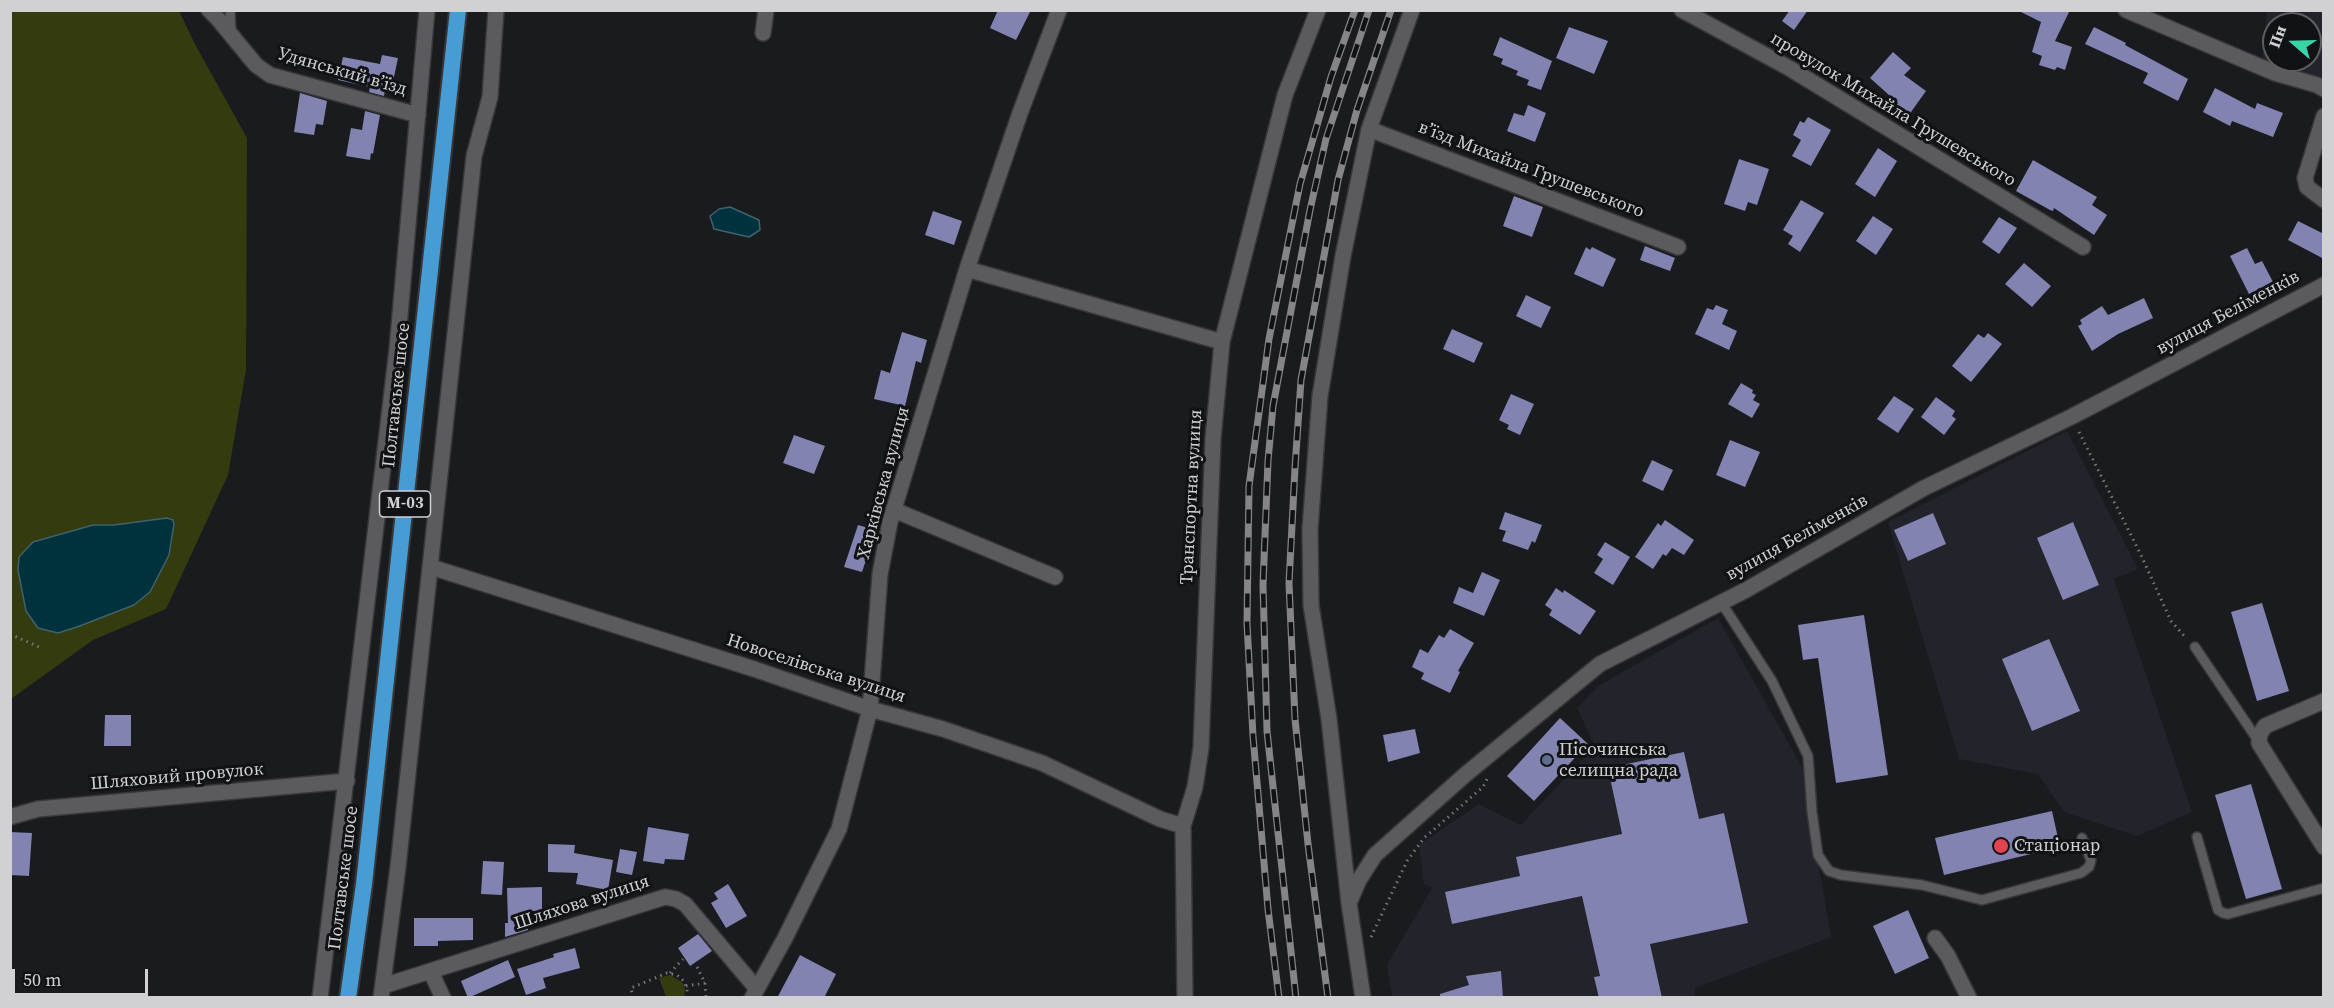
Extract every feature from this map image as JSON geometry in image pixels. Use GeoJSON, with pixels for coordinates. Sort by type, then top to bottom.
{"type":"FeatureCollection","features":[{"type":"Feature","properties":{"kind":"highway","name":"Полтавське шосе"},"geometry":{"type":"LineString","coordinates":[[348,998],[365,873],[458,10]]}},
{"type":"Feature","properties":{"kind":"street","name":"Удянський в’їзд"},"geometry":{"type":"LineString","coordinates":[[209,10],[256,64],[270,75],[418,115]]}},
{"type":"Feature","properties":{"kind":"street"},"geometry":{"type":"LineString","coordinates":[[320,998],[348,781],[397,349],[427,10]]}},
{"type":"Feature","properties":{"kind":"street"},"geometry":{"type":"LineString","coordinates":[[382,992],[473,168],[490,97],[496,10]]}},
{"type":"Feature","properties":{"kind":"street"},"geometry":{"type":"LineString","coordinates":[[763,33],[766,10]]}},
{"type":"Feature","properties":{"kind":"street","name":"Харківська вулиця"},"geometry":{"type":"LineString","coordinates":[[756,994],[839,829],[870,709],[879,574],[894,510],[967,269],[1020,112],[1059,10]]}},
{"type":"Feature","properties":{"kind":"street","name":"Транспортна вулиця"},"geometry":{"type":"LineString","coordinates":[[1185,998],[1183,826],[1195,787],[1201,747],[1214,439],[1222,342],[1285,95],[1318,10]]}},
{"type":"Feature","properties":{"kind":"street"},"geometry":{"type":"LineString","coordinates":[[1363,998],[1349,903],[1329,719],[1311,605],[1310,529],[1320,396],[1343,256],[1369,129],[1412,10]]}},
{"type":"Feature","properties":{"kind":"street","name":"провулок Михайла Грушевського"},"geometry":{"type":"LineString","coordinates":[[1682,10],[1789,68],[2083,247]]}},
{"type":"Feature","properties":{"kind":"street"},"geometry":{"type":"LineString","coordinates":[[2126,10],[2275,73],[2324,89]]}},
{"type":"Feature","properties":{"kind":"street"},"geometry":{"type":"LineString","coordinates":[[2324,116],[2305,178],[2307,188],[2324,200]]}},
{"type":"Feature","properties":{"kind":"street","name":"в’їзд Михайла Грушевського"},"geometry":{"type":"LineString","coordinates":[[1369,129],[1678,247]]}},
{"type":"Feature","properties":{"kind":"street"},"geometry":{"type":"LineString","coordinates":[[967,269],[1222,342]]}},
{"type":"Feature","properties":{"kind":"street","name":"вулиця Беліменків"},"geometry":{"type":"LineString","coordinates":[[1349,903],[1359,880],[1375,855],[1466,774],[1564,691],[1600,664],[1721,602],[1924,489],[2071,417],[2324,285]]}},
{"type":"Feature","properties":{"kind":"street"},"geometry":{"type":"LineString","coordinates":[[894,510],[1055,578]]}},
{"type":"Feature","properties":{"kind":"street","name":"Новоселівська вулиця"},"geometry":{"type":"LineString","coordinates":[[430,567],[754,669],[870,709],[943,729],[1042,763],[1161,819],[1183,826]]}},
{"type":"Feature","properties":{"kind":"street"},"geometry":{"type":"LineString","coordinates":[[2324,701],[2265,726],[2260,734],[2259,743],[2324,847]]}},
{"type":"Feature","properties":{"kind":"street","name":"Шляховий провулок"},"geometry":{"type":"LineString","coordinates":[[10,817],[38,809],[348,781]]}},
{"type":"Feature","properties":{"kind":"street","name":"Шляхова вулиця"},"geometry":{"type":"LineString","coordinates":[[382,992],[431,972],[665,897],[685,904],[756,994]]}},
{"type":"Feature","properties":{"kind":"street"},"geometry":{"type":"LineString","coordinates":[[1935,938],[1948,956],[1969,998]]}},
{"type":"Feature","properties":{"kind":"street"},"geometry":{"type":"LineString","coordinates":[[431,972],[443,998]]}},
{"type":"Feature","properties":{"kind":"lane"},"geometry":{"type":"LineString","coordinates":[[230,10],[231,34]]}},
{"type":"Feature","properties":{"kind":"lane"},"geometry":{"type":"LineString","coordinates":[[1721,602],[1772,681],[1808,756],[1818,855],[1829,871],[1841,875],[1922,885],[1982,900],[2081,873],[2089,867],[2091,860],[2082,838]]}},
{"type":"Feature","properties":{"kind":"lane"},"geometry":{"type":"LineString","coordinates":[[2195,647],[2259,743]]}},
{"type":"Feature","properties":{"kind":"lane"},"geometry":{"type":"LineString","coordinates":[[2197,837],[2218,910],[2223,913],[2228,914],[2324,888]]}},
{"type":"Feature","properties":{"kind":"path"},"geometry":{"type":"LineString","coordinates":[[2071,417],[2140,553],[2170,621],[2195,647]]}},
{"type":"Feature","properties":{"kind":"path"},"geometry":{"type":"LineString","coordinates":[[10,634],[39,647]]}},
{"type":"Feature","properties":{"kind":"path"},"geometry":{"type":"LineString","coordinates":[[1368,944],[1407,861],[1424,838],[1437,828]]}},
{"type":"Feature","properties":{"kind":"path"},"geometry":{"type":"LineString","coordinates":[[670,973],[683,959]]}},
{"type":"Feature","properties":{"kind":"path"},"geometry":{"type":"LineString","coordinates":[[698,967],[705,983],[706,998]]}},
{"type":"Feature","properties":{"kind":"path"},"geometry":{"type":"LineString","coordinates":[[633,998],[631,987],[670,973],[681,977],[686,986],[686,998]]}},
{"type":"Feature","properties":{"kind":"path"},"geometry":{"type":"LineString","coordinates":[[686,986],[705,983]]}},
{"type":"Feature","properties":{"kind":"shaded area"},"geometry":{"type":"Polygon","coordinates":[[[2267,11],[2323,11],[2323,81],[2292,72],[2322,72],[2322,12],[2267,11]]]}},
{"type":"Feature","properties":{"kind":"shaded area"},"geometry":{"type":"Polygon","coordinates":[[[2067,431],[2138,569],[2114,579],[2192,812],[2137,836],[2064,812],[2038,774],[1959,759],[1888,522],[2067,431]]]}},
{"type":"Feature","properties":{"kind":"shaded area"},"geometry":{"type":"Polygon","coordinates":[[[1718,618],[1802,767],[1831,937],[1695,988],[1695,997],[1392,997],[1387,965],[1432,888],[1424,884],[1419,845],[1479,804],[1521,825],[1595,746],[1577,708],[1598,686],[1718,618]]]}},
{"type":"Feature","properties":{"kind":"green space"},"geometry":{"type":"Polygon","coordinates":[[[11,11],[179,11],[247,138],[246,370],[228,475],[166,609],[93,640],[11,699],[11,11]]]}},
{"type":"Feature","properties":{"kind":"green space"},"geometry":{"type":"Polygon","coordinates":[[[670,975],[682,982],[685,988],[684,997],[666,997],[659,978],[670,975]]]}},
{"type":"Feature","properties":{"kind":"water"},"geometry":{"type":"Polygon","coordinates":[[[730,207],[759,220],[760,230],[749,237],[714,229],[710,216],[719,209],[730,207]]]}},
{"type":"Feature","properties":{"kind":"water"},"geometry":{"type":"Polygon","coordinates":[[[167,518],[173,520],[174,524],[169,555],[150,592],[134,605],[77,627],[58,633],[38,628],[26,611],[18,570],[19,557],[33,542],[93,525],[114,525],[167,518]]]}},
{"type":"Feature","properties":{"kind":"building"},"geometry":{"type":"Polygon","coordinates":[[[998,10],[1031,10],[1016,40],[990,28],[998,10]]]}},
{"type":"Feature","properties":{"kind":"building"},"geometry":{"type":"Polygon","coordinates":[[[1790,10],[1808,10],[1794,30],[1782,21],[1790,10]]]}},
{"type":"Feature","properties":{"kind":"building"},"geometry":{"type":"Polygon","coordinates":[[[2017,10],[2070,10],[2055,41],[2072,47],[2065,70],[2057,67],[2055,70],[2039,65],[2042,56],[2032,52],[2041,22],[2017,10]]]}},
{"type":"Feature","properties":{"kind":"building"},"geometry":{"type":"Polygon","coordinates":[[[1569,27],[1608,41],[1594,74],[1556,58],[1569,27]]]}},
{"type":"Feature","properties":{"kind":"building"},"geometry":{"type":"Polygon","coordinates":[[[2094,27],[2188,79],[2178,101],[2143,83],[2148,73],[2085,44],[2094,27]]]}},
{"type":"Feature","properties":{"kind":"building"},"geometry":{"type":"Polygon","coordinates":[[[1500,37],[1552,61],[1541,90],[1527,85],[1529,80],[1516,75],[1518,71],[1501,64],[1503,59],[1493,55],[1500,37]]]}},
{"type":"Feature","properties":{"kind":"building"},"geometry":{"type":"Polygon","coordinates":[[[1893,52],[1911,68],[1904,75],[1926,91],[1906,119],[1893,110],[1898,103],[1870,78],[1893,52]]]}},
{"type":"Feature","properties":{"kind":"building"},"geometry":{"type":"Polygon","coordinates":[[[382,55],[398,58],[391,91],[385,90],[384,96],[369,92],[370,87],[338,80],[343,57],[380,64],[382,55]]]}},
{"type":"Feature","properties":{"kind":"building"},"geometry":{"type":"Polygon","coordinates":[[[2215,88],[2255,109],[2257,103],[2283,113],[2273,137],[2232,121],[2230,126],[2203,112],[2215,88]]]}},
{"type":"Feature","properties":{"kind":"building"},"geometry":{"type":"Polygon","coordinates":[[[300,93],[327,101],[323,125],[316,124],[314,135],[294,132],[300,93]]]}},
{"type":"Feature","properties":{"kind":"building"},"geometry":{"type":"Polygon","coordinates":[[[1528,105],[1546,113],[1535,142],[1507,131],[1514,113],[1524,116],[1528,105]]]}},
{"type":"Feature","properties":{"kind":"building"},"geometry":{"type":"Polygon","coordinates":[[[365,111],[380,115],[370,160],[346,156],[351,128],[362,130],[365,111]]]}},
{"type":"Feature","properties":{"kind":"building"},"geometry":{"type":"Polygon","coordinates":[[[1808,117],[1831,130],[1811,166],[1792,156],[1801,140],[1793,135],[1800,121],[1804,123],[1808,117]]]}},
{"type":"Feature","properties":{"kind":"building"},"geometry":{"type":"Polygon","coordinates":[[[1878,148],[1897,161],[1875,197],[1855,184],[1878,148]]]}},
{"type":"Feature","properties":{"kind":"building"},"geometry":{"type":"Polygon","coordinates":[[[1739,159],[1769,169],[1757,205],[1748,202],[1745,211],[1724,204],[1739,159]]]}},
{"type":"Feature","properties":{"kind":"building"},"geometry":{"type":"Polygon","coordinates":[[[2033,160],[2097,197],[2092,205],[2107,215],[2094,235],[2054,208],[2053,211],[2050,210],[2016,191],[2033,160]]]}},
{"type":"Feature","properties":{"kind":"building"},"geometry":{"type":"Polygon","coordinates":[[[1514,196],[1543,207],[1532,237],[1503,226],[1514,196]]]}},
{"type":"Feature","properties":{"kind":"building"},"geometry":{"type":"Polygon","coordinates":[[[1801,200],[1824,213],[1800,252],[1788,244],[1793,236],[1783,230],[1801,200]]]}},
{"type":"Feature","properties":{"kind":"building"},"geometry":{"type":"Polygon","coordinates":[[[933,211],[962,221],[954,245],[925,235],[933,211]]]}},
{"type":"Feature","properties":{"kind":"building"},"geometry":{"type":"Polygon","coordinates":[[[1873,216],[1893,229],[1876,255],[1856,241],[1873,216]]]}},
{"type":"Feature","properties":{"kind":"building"},"geometry":{"type":"Polygon","coordinates":[[[1999,217],[2017,228],[1999,254],[1982,242],[1999,217]]]}},
{"type":"Feature","properties":{"kind":"building"},"geometry":{"type":"Polygon","coordinates":[[[2298,221],[2324,234],[2324,259],[2288,240],[2298,221]]]}},
{"type":"Feature","properties":{"kind":"building"},"geometry":{"type":"Polygon","coordinates":[[[1645,246],[1675,258],[1670,271],[1640,260],[1645,246]]]}},
{"type":"Feature","properties":{"kind":"building"},"geometry":{"type":"Polygon","coordinates":[[[1586,247],[1590,250],[1592,247],[1616,259],[1603,287],[1574,274],[1586,247]]]}},
{"type":"Feature","properties":{"kind":"building"},"geometry":{"type":"Polygon","coordinates":[[[2247,248],[2255,264],[2262,261],[2273,282],[2249,294],[2230,256],[2247,248]]]}},
{"type":"Feature","properties":{"kind":"building"},"geometry":{"type":"Polygon","coordinates":[[[2024,263],[2051,286],[2032,307],[2005,284],[2024,263]]]}},
{"type":"Feature","properties":{"kind":"building"},"geometry":{"type":"Polygon","coordinates":[[[1526,295],[1551,307],[1541,328],[1516,316],[1526,295]]]}},
{"type":"Feature","properties":{"kind":"building"},"geometry":{"type":"Polygon","coordinates":[[[2144,298],[2153,318],[2118,334],[2092,351],[2078,326],[2082,324],[2080,320],[2102,306],[2108,315],[2144,298]]]}},
{"type":"Feature","properties":{"kind":"building"},"geometry":{"type":"Polygon","coordinates":[[[1716,305],[1728,310],[1722,324],[1737,331],[1729,350],[1695,334],[1707,308],[1713,310],[1716,305]]]}},
{"type":"Feature","properties":{"kind":"building"},"geometry":{"type":"Polygon","coordinates":[[[1452,329],[1483,343],[1474,363],[1443,349],[1452,329]]]}},
{"type":"Feature","properties":{"kind":"building"},"geometry":{"type":"Polygon","coordinates":[[[902,332],[927,340],[921,363],[916,361],[905,406],[874,399],[881,370],[890,373],[902,332]]]}},
{"type":"Feature","properties":{"kind":"building"},"geometry":{"type":"Polygon","coordinates":[[[1988,333],[2002,344],[1971,382],[1952,366],[1978,334],[1984,338],[1988,333]]]}},
{"type":"Feature","properties":{"kind":"building"},"geometry":{"type":"Polygon","coordinates":[[[1741,383],[1753,390],[1752,393],[1756,395],[1753,400],[1760,404],[1752,418],[1728,404],[1741,383]]]}},
{"type":"Feature","properties":{"kind":"building"},"geometry":{"type":"Polygon","coordinates":[[[1511,394],[1534,404],[1520,435],[1507,429],[1509,425],[1499,420],[1511,394]]]}},
{"type":"Feature","properties":{"kind":"building"},"geometry":{"type":"Polygon","coordinates":[[[1894,396],[1914,409],[1898,433],[1877,419],[1894,396]]]}},
{"type":"Feature","properties":{"kind":"building"},"geometry":{"type":"Polygon","coordinates":[[[1936,397],[1955,411],[1952,416],[1956,419],[1944,435],[1921,417],[1936,397]]]}},
{"type":"Feature","properties":{"kind":"building"},"geometry":{"type":"Polygon","coordinates":[[[794,435],[825,446],[814,474],[783,463],[794,435]]]}},
{"type":"Feature","properties":{"kind":"building"},"geometry":{"type":"Polygon","coordinates":[[[1730,440],[1760,452],[1745,487],[1716,475],[1730,440]]]}},
{"type":"Feature","properties":{"kind":"building"},"geometry":{"type":"Polygon","coordinates":[[[1652,460],[1673,470],[1663,491],[1642,481],[1652,460]]]}},
{"type":"Feature","properties":{"kind":"building"},"geometry":{"type":"Polygon","coordinates":[[[1505,512],[1542,525],[1535,543],[1532,541],[1528,550],[1502,541],[1506,531],[1499,529],[1505,512]]]}},
{"type":"Feature","properties":{"kind":"building"},"geometry":{"type":"Polygon","coordinates":[[[1933,513],[1946,544],[1908,561],[1894,530],[1933,513]]]}},
{"type":"Feature","properties":{"kind":"building"},"geometry":{"type":"Polygon","coordinates":[[[1665,520],[1694,540],[1684,555],[1672,548],[1666,556],[1663,554],[1653,569],[1635,557],[1658,523],[1661,526],[1665,520]]]}},
{"type":"Feature","properties":{"kind":"building"},"geometry":{"type":"Polygon","coordinates":[[[2073,522],[2099,585],[2063,600],[2037,538],[2073,522]]]}},
{"type":"Feature","properties":{"kind":"building"},"geometry":{"type":"Polygon","coordinates":[[[858,525],[876,530],[862,572],[844,567],[858,525]]]}},
{"type":"Feature","properties":{"kind":"building"},"geometry":{"type":"Polygon","coordinates":[[[1605,542],[1630,557],[1613,585],[1594,573],[1603,559],[1597,555],[1605,542]]]}},
{"type":"Feature","properties":{"kind":"building"},"geometry":{"type":"Polygon","coordinates":[[[1482,572],[1500,580],[1484,616],[1453,603],[1459,587],[1473,593],[1482,572]]]}},
{"type":"Feature","properties":{"kind":"building"},"geometry":{"type":"Polygon","coordinates":[[[1556,588],[1563,593],[1564,590],[1596,611],[1580,635],[1549,615],[1552,610],[1545,605],[1556,588]]]}},
{"type":"Feature","properties":{"kind":"building"},"geometry":{"type":"Polygon","coordinates":[[[2262,603],[2289,691],[2257,701],[2231,612],[2262,603]]]}},
{"type":"Feature","properties":{"kind":"building"},"geometry":{"type":"Polygon","coordinates":[[[1864,615],[1888,775],[1836,783],[1818,658],[1803,660],[1798,625],[1864,615]]]}},
{"type":"Feature","properties":{"kind":"building"},"geometry":{"type":"Polygon","coordinates":[[[1450,629],[1474,643],[1458,671],[1460,672],[1450,693],[1421,679],[1424,673],[1412,667],[1420,649],[1428,653],[1439,635],[1444,638],[1450,629]]]}},
{"type":"Feature","properties":{"kind":"building"},"geometry":{"type":"Polygon","coordinates":[[[2049,639],[2080,711],[2032,731],[2002,659],[2049,639]]]}},
{"type":"Feature","properties":{"kind":"building"},"geometry":{"type":"Polygon","coordinates":[[[105,715],[131,715],[131,746],[104,746],[105,715]]]}},
{"type":"Feature","properties":{"kind":"building","name":"Пісочинська селищна рада"},"geometry":{"type":"Polygon","coordinates":[[[1560,718],[1588,744],[1534,801],[1507,776],[1560,718]]]}},
{"type":"Feature","properties":{"kind":"building"},"geometry":{"type":"Polygon","coordinates":[[[1415,729],[1420,753],[1388,762],[1383,735],[1415,729]]]}},
{"type":"Feature","properties":{"kind":"building"},"geometry":{"type":"Polygon","coordinates":[[[1684,752],[1699,819],[1724,813],[1748,923],[1650,944],[1662,998],[1599,998],[1594,977],[1600,976],[1582,896],[1452,924],[1445,892],[1520,876],[1516,857],[1622,834],[1608,768],[1684,752]]]}},
{"type":"Feature","properties":{"kind":"building"},"geometry":{"type":"Polygon","coordinates":[[[2251,784],[2282,889],[2246,899],[2215,795],[2251,784]]]}},
{"type":"Feature","properties":{"kind":"building"},"geometry":{"type":"Polygon","coordinates":[[[2052,811],[2060,847],[1944,875],[1935,838],[2052,811]]]}},
{"type":"Feature","properties":{"kind":"building"},"geometry":{"type":"Polygon","coordinates":[[[648,827],[689,834],[684,860],[665,859],[664,864],[643,861],[648,827]]]}},
{"type":"Feature","properties":{"kind":"building"},"geometry":{"type":"Polygon","coordinates":[[[10,832],[32,833],[29,876],[10,875],[10,832]]]}},
{"type":"Feature","properties":{"kind":"building"},"geometry":{"type":"Polygon","coordinates":[[[548,844],[575,845],[574,853],[613,860],[608,890],[576,884],[578,873],[548,872],[548,844]]]}},
{"type":"Feature","properties":{"kind":"building"},"geometry":{"type":"Polygon","coordinates":[[[620,849],[637,852],[632,875],[616,872],[620,849]]]}},
{"type":"Feature","properties":{"kind":"building"},"geometry":{"type":"Polygon","coordinates":[[[483,861],[504,862],[502,895],[481,894],[483,861]]]}},
{"type":"Feature","properties":{"kind":"building"},"geometry":{"type":"Polygon","coordinates":[[[728,884],[747,916],[726,928],[711,903],[718,899],[714,893],[728,884]]]}},
{"type":"Feature","properties":{"kind":"building"},"geometry":{"type":"Polygon","coordinates":[[[542,887],[542,911],[528,911],[528,930],[505,937],[505,923],[508,923],[507,888],[542,887]]]}},
{"type":"Feature","properties":{"kind":"building"},"geometry":{"type":"Polygon","coordinates":[[[1908,910],[1929,958],[1895,974],[1873,926],[1908,910]]]}},
{"type":"Feature","properties":{"kind":"building"},"geometry":{"type":"Polygon","coordinates":[[[414,918],[473,918],[473,940],[438,941],[438,946],[414,946],[414,918]]]}},
{"type":"Feature","properties":{"kind":"building"},"geometry":{"type":"Polygon","coordinates":[[[698,934],[712,951],[690,966],[678,948],[698,934]]]}},
{"type":"Feature","properties":{"kind":"building"},"geometry":{"type":"Polygon","coordinates":[[[575,948],[580,968],[543,978],[546,988],[526,995],[517,969],[554,957],[553,954],[575,948]]]}},
{"type":"Feature","properties":{"kind":"building"},"geometry":{"type":"Polygon","coordinates":[[[800,955],[836,974],[824,998],[777,998],[800,955]]]}},
{"type":"Feature","properties":{"kind":"building"},"geometry":{"type":"Polygon","coordinates":[[[508,960],[515,977],[468,998],[461,981],[508,960]]]}},
{"type":"Feature","properties":{"kind":"building"},"geometry":{"type":"Polygon","coordinates":[[[1501,971],[1503,998],[1440,998],[1440,994],[1469,985],[1466,976],[1501,971]]]}},
{"type":"Feature","properties":{"kind":"railway"},"geometry":{"type":"LineString","coordinates":[[1279,998],[1268,909],[1253,736],[1247,623],[1249,486],[1269,339],[1300,184],[1331,77],[1355,10]]}},
{"type":"Feature","properties":{"kind":"railway"},"geometry":{"type":"LineString","coordinates":[[1296,998],[1267,731],[1263,585],[1268,461],[1273,406],[1310,210],[1326,139],[1369,10]]}},
{"type":"Feature","properties":{"kind":"railway"},"geometry":{"type":"LineString","coordinates":[[1328,998],[1295,719],[1289,583],[1295,468],[1301,380],[1338,180],[1357,110],[1391,10]]}},
{"type":"Feature","properties":{"kind":"place","name":"Пісочинська селищна рада"},"geometry":{"type":"Point","coordinates":[1547,760]}},
{"type":"Feature","properties":{"kind":"place","name":"Стаціонар"},"geometry":{"type":"Point","coordinates":[2001,846]}}]}
